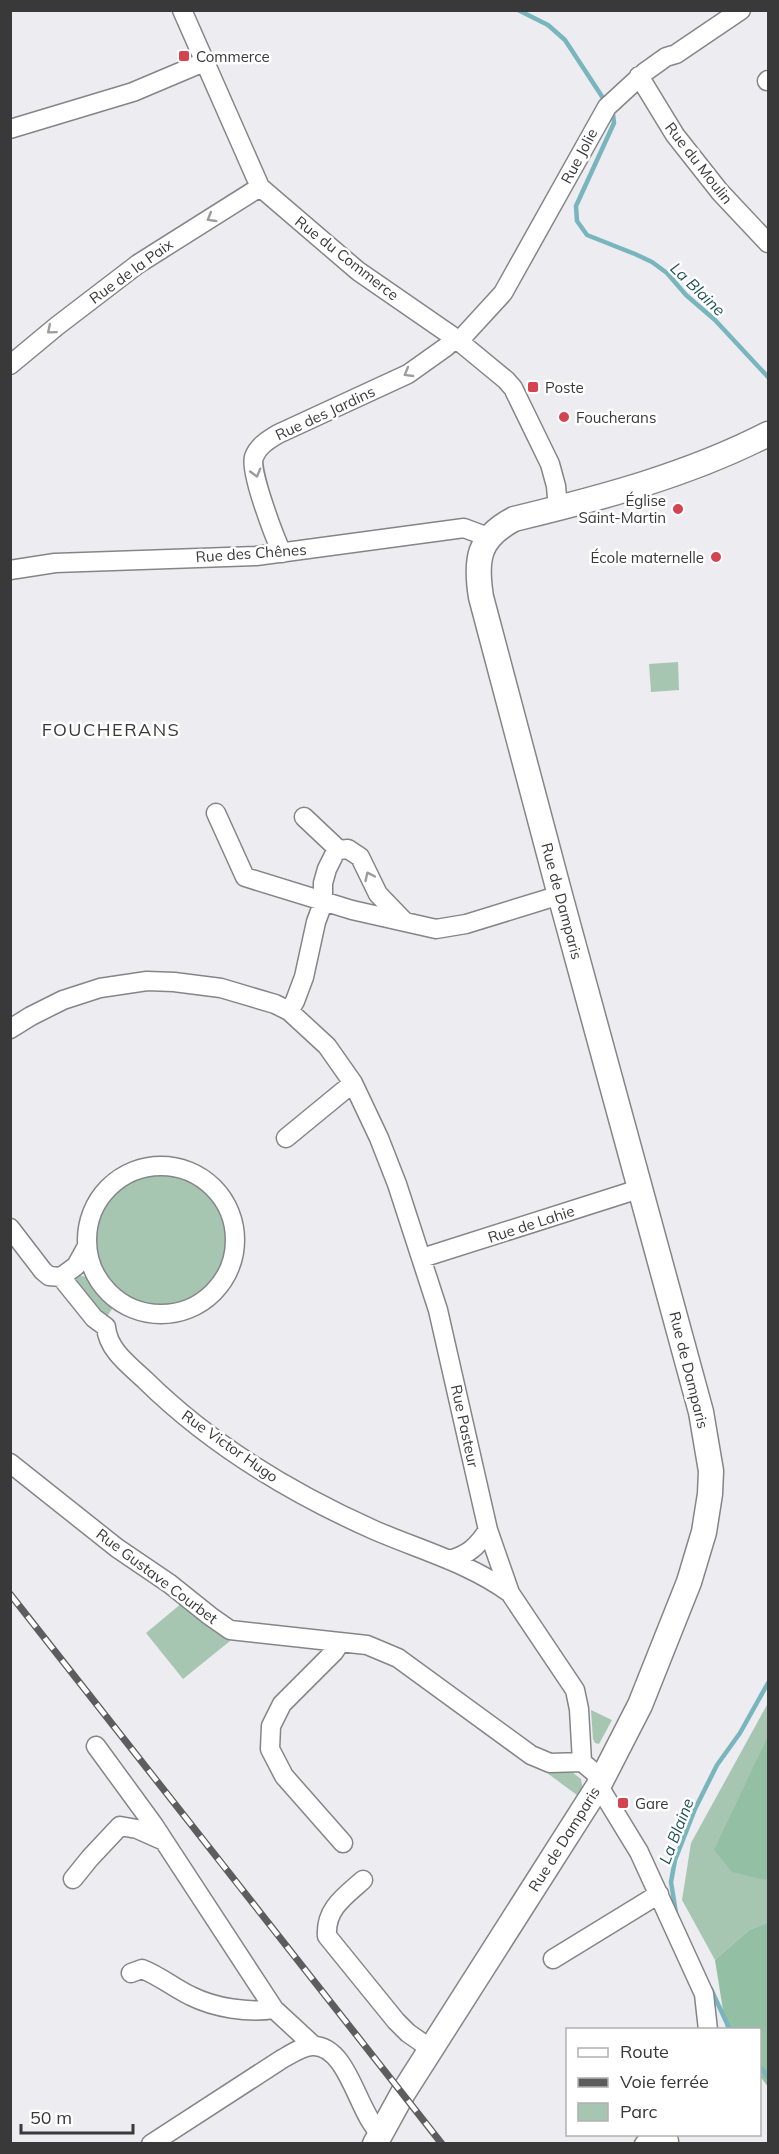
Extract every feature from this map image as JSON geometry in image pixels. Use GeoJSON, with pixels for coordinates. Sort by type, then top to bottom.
{"type":"FeatureCollection","features":[{"type":"Feature","properties":{"kind":"main road"},"geometry":{"type":"LineString","coordinates":[[488,537],[499,527],[514,519],[648,483],[700,465],[768,434]]}},
{"type":"Feature","properties":{"kind":"main road","name":"Rue de Damparis"},"geometry":{"type":"LineString","coordinates":[[378,2138],[431,2049],[599,1785],[640,1705],[690,1582],[704,1532],[710,1494],[710,1460],[701,1412],[481,597],[478,578],[480,557],[488,537]]}},
{"type":"Feature","properties":{"kind":"street","name":"Rue du Commerce"},"geometry":{"type":"LineString","coordinates":[[182,10],[260,187],[358,271],[457,339],[506,380],[513,388],[550,464],[556,486],[558,509]]}},
{"type":"Feature","properties":{"kind":"street","name":"Rue Jolie"},"geometry":{"type":"LineString","coordinates":[[457,339],[503,293],[601,115],[639,76],[741,10]]}},
{"type":"Feature","properties":{"kind":"street"},"geometry":{"type":"LineString","coordinates":[[10,129],[133,92],[204,62]]}},
{"type":"Feature","properties":{"kind":"street","name":"Rue du Moulin"},"geometry":{"type":"LineString","coordinates":[[639,76],[675,135],[720,192],[768,243]]}},
{"type":"Feature","properties":{"kind":"street","name":"Rue de la Paix"},"geometry":{"type":"LineString","coordinates":[[10,365],[138,264],[260,187]]}},
{"type":"Feature","properties":{"kind":"street","name":"Rue des Jardins"},"geometry":{"type":"LineString","coordinates":[[282,553],[253,464],[257,450],[278,434],[408,374],[457,339]]}},
{"type":"Feature","properties":{"kind":"street","name":"Rue des Chênes"},"geometry":{"type":"LineString","coordinates":[[10,570],[55,563],[282,553],[464,528],[488,537]]}},
{"type":"Feature","properties":{"kind":"street"},"geometry":{"type":"LineString","coordinates":[[216,813],[245,877],[323,903],[436,929],[560,895]]}},
{"type":"Feature","properties":{"kind":"street"},"geometry":{"type":"LineString","coordinates":[[304,817],[339,850]]}},
{"type":"Feature","properties":{"kind":"street"},"geometry":{"type":"LineString","coordinates":[[289,1011],[304,977],[316,922],[323,903],[323,883],[335,853],[348,849],[360,857],[378,894],[404,922]]}},
{"type":"Feature","properties":{"kind":"street","name":"Rue Pasteur"},"geometry":{"type":"LineString","coordinates":[[10,1029],[63,1000],[100,988],[147,981],[198,983],[275,1004],[289,1011],[327,1046],[353,1083],[379,1138],[422,1258],[452,1364],[488,1530],[510,1593],[575,1690],[580,1719],[582,1762]]}},
{"type":"Feature","properties":{"kind":"street"},"geometry":{"type":"LineString","coordinates":[[286,1138],[353,1083]]}},
{"type":"Feature","properties":{"kind":"street"},"geometry":{"type":"LineString","coordinates":[[106,1327],[123,1317],[145,1312],[173,1313],[190,1307],[213,1291],[224,1277],[232,1260],[234,1233],[227,1208],[217,1192],[201,1178],[182,1168],[160,1166],[128,1173],[110,1185],[98,1200],[90,1218],[87,1246],[92,1267],[102,1285],[117,1300],[145,1312]]}},
{"type":"Feature","properties":{"kind":"street","name":"Rue de Lahie"},"geometry":{"type":"LineString","coordinates":[[422,1258],[639,1189]]}},
{"type":"Feature","properties":{"kind":"street","name":"Rue Victor Hugo"},"geometry":{"type":"LineString","coordinates":[[10,1228],[44,1271],[49,1276],[61,1277],[94,1318],[106,1327],[107,1340],[119,1356],[161,1396],[196,1424],[285,1485],[329,1509],[375,1531],[486,1577],[510,1593]]}},
{"type":"Feature","properties":{"kind":"street"},"geometry":{"type":"LineString","coordinates":[[61,1277],[76,1266],[87,1246]]}},
{"type":"Feature","properties":{"kind":"street","name":"Rue Gustave Courbet"},"geometry":{"type":"LineString","coordinates":[[10,1463],[117,1548],[170,1584],[230,1630],[367,1646],[383,1650],[398,1658],[540,1760],[550,1763],[582,1762]]}},
{"type":"Feature","properties":{"kind":"street"},"geometry":{"type":"LineString","coordinates":[[449,1560],[463,1556],[472,1550],[488,1530]]}},
{"type":"Feature","properties":{"kind":"street"},"geometry":{"type":"LineString","coordinates":[[340,1643],[334,1652],[282,1704],[271,1726],[270,1749],[284,1776],[343,1843]]}},
{"type":"Feature","properties":{"kind":"street"},"geometry":{"type":"LineString","coordinates":[[96,1746],[164,1841],[274,2009],[314,2046],[334,2056],[346,2071],[378,2138]]}},
{"type":"Feature","properties":{"kind":"street"},"geometry":{"type":"LineString","coordinates":[[582,1762],[595,1773],[599,1785],[639,1852],[659,1894],[704,1994],[708,2028]]}},
{"type":"Feature","properties":{"kind":"street"},"geometry":{"type":"LineString","coordinates":[[73,1880],[120,1826],[137,1829],[164,1841]]}},
{"type":"Feature","properties":{"kind":"street"},"geometry":{"type":"LineString","coordinates":[[363,1880],[334,1906],[329,1917],[327,1936],[396,2021],[408,2033],[431,2049]]}},
{"type":"Feature","properties":{"kind":"street"},"geometry":{"type":"LineString","coordinates":[[553,1959],[659,1894]]}},
{"type":"Feature","properties":{"kind":"street"},"geometry":{"type":"LineString","coordinates":[[130,1973],[142,1969],[150,1972],[207,2003],[242,2009],[274,2009]]}},
{"type":"Feature","properties":{"kind":"street"},"geometry":{"type":"LineString","coordinates":[[151,2144],[282,2059],[314,2046]]}},
{"type":"Feature","properties":{"kind":"street"},"geometry":{"type":"LineString","coordinates":[[644,2144],[670,2140]]}},
{"type":"Feature","properties":{"kind":"green space"},"geometry":{"type":"Polygon","coordinates":[[[678,662],[679,690],[651,692],[649,664],[678,662]]]}},
{"type":"Feature","properties":{"kind":"green space"},"geometry":{"type":"Polygon","coordinates":[[[161,1171],[187,1176],[199,1182],[209,1191],[218,1201],[224,1213],[229,1239],[224,1265],[218,1277],[209,1287],[199,1296],[187,1302],[161,1307],[135,1302],[123,1296],[113,1287],[104,1277],[98,1265],[93,1239],[98,1213],[104,1201],[113,1191],[123,1182],[135,1176],[161,1171]]]}},
{"type":"Feature","properties":{"kind":"green space"},"geometry":{"type":"Polygon","coordinates":[[[79,1275],[90,1278],[111,1302],[112,1309],[108,1315],[102,1315],[74,1280],[79,1275]]]}},
{"type":"Feature","properties":{"kind":"green space"},"geometry":{"type":"Polygon","coordinates":[[[182,1603],[230,1641],[183,1679],[146,1633],[182,1603]]]}},
{"type":"Feature","properties":{"kind":"green space"},"geometry":{"type":"Polygon","coordinates":[[[768,1703],[768,1922],[749,1930],[715,1960],[682,1900],[691,1843],[768,1703]]]}},
{"type":"Feature","properties":{"kind":"green space"},"geometry":{"type":"Polygon","coordinates":[[[591,1710],[612,1720],[599,1744],[593,1739],[591,1710]]]}},
{"type":"Feature","properties":{"kind":"green space"},"geometry":{"type":"Polygon","coordinates":[[[768,1736],[768,1878],[765,1880],[732,1872],[714,1850],[768,1736]]]}},
{"type":"Feature","properties":{"kind":"green space"},"geometry":{"type":"Polygon","coordinates":[[[568,1769],[581,1779],[583,1790],[581,1798],[543,1770],[568,1769]]]}},
{"type":"Feature","properties":{"kind":"green space"},"geometry":{"type":"Polygon","coordinates":[[[768,1922],[768,2087],[761,2077],[761,2028],[726,2028],[715,1960],[749,1930],[768,1922]]]}},
{"type":"Feature","properties":{"kind":"waterway","name":"La Blaine"},"geometry":{"type":"LineString","coordinates":[[518,10],[548,25],[565,40],[603,98]]}},
{"type":"Feature","properties":{"kind":"waterway","name":"La Blaine"},"geometry":{"type":"LineString","coordinates":[[613,114],[614,123],[576,206],[577,221],[587,235],[652,262],[667,273],[768,377]]}},
{"type":"Feature","properties":{"kind":"waterway","name":"La Blaine"},"geometry":{"type":"LineString","coordinates":[[676,1913],[671,1882],[675,1860],[695,1809],[717,1765],[740,1733],[768,1683]]}},
{"type":"Feature","properties":{"kind":"waterway","name":"La Blaine"},"geometry":{"type":"LineString","coordinates":[[711,1989],[729,2028]]}},
{"type":"Feature","properties":{"kind":"waterway","name":"La Blaine"},"geometry":{"type":"LineString","coordinates":[[761,2068],[768,2077]]}},
{"type":"Feature","properties":{"kind":"railway"},"geometry":{"type":"LineString","coordinates":[[10,1594],[442,2144]]}},
{"type":"Feature","properties":{"kind":"place","name":"Commerce"},"geometry":{"type":"Point","coordinates":[184,56]}},
{"type":"Feature","properties":{"kind":"place","name":"Poste"},"geometry":{"type":"Point","coordinates":[533,387]}},
{"type":"Feature","properties":{"kind":"place","name":"Foucherans"},"geometry":{"type":"Point","coordinates":[564,417]}},
{"type":"Feature","properties":{"kind":"place","name":"Église Saint-Martin"},"geometry":{"type":"Point","coordinates":[678,509]}},
{"type":"Feature","properties":{"kind":"place","name":"École maternelle"},"geometry":{"type":"Point","coordinates":[716,557]}},
{"type":"Feature","properties":{"kind":"place","name":"Gare"},"geometry":{"type":"Point","coordinates":[623,1803]}},
{"type":"Feature","properties":{"kind":"district","name":"FOUCHERANS"},"geometry":{"type":"Point","coordinates":[111,729]}}]}
